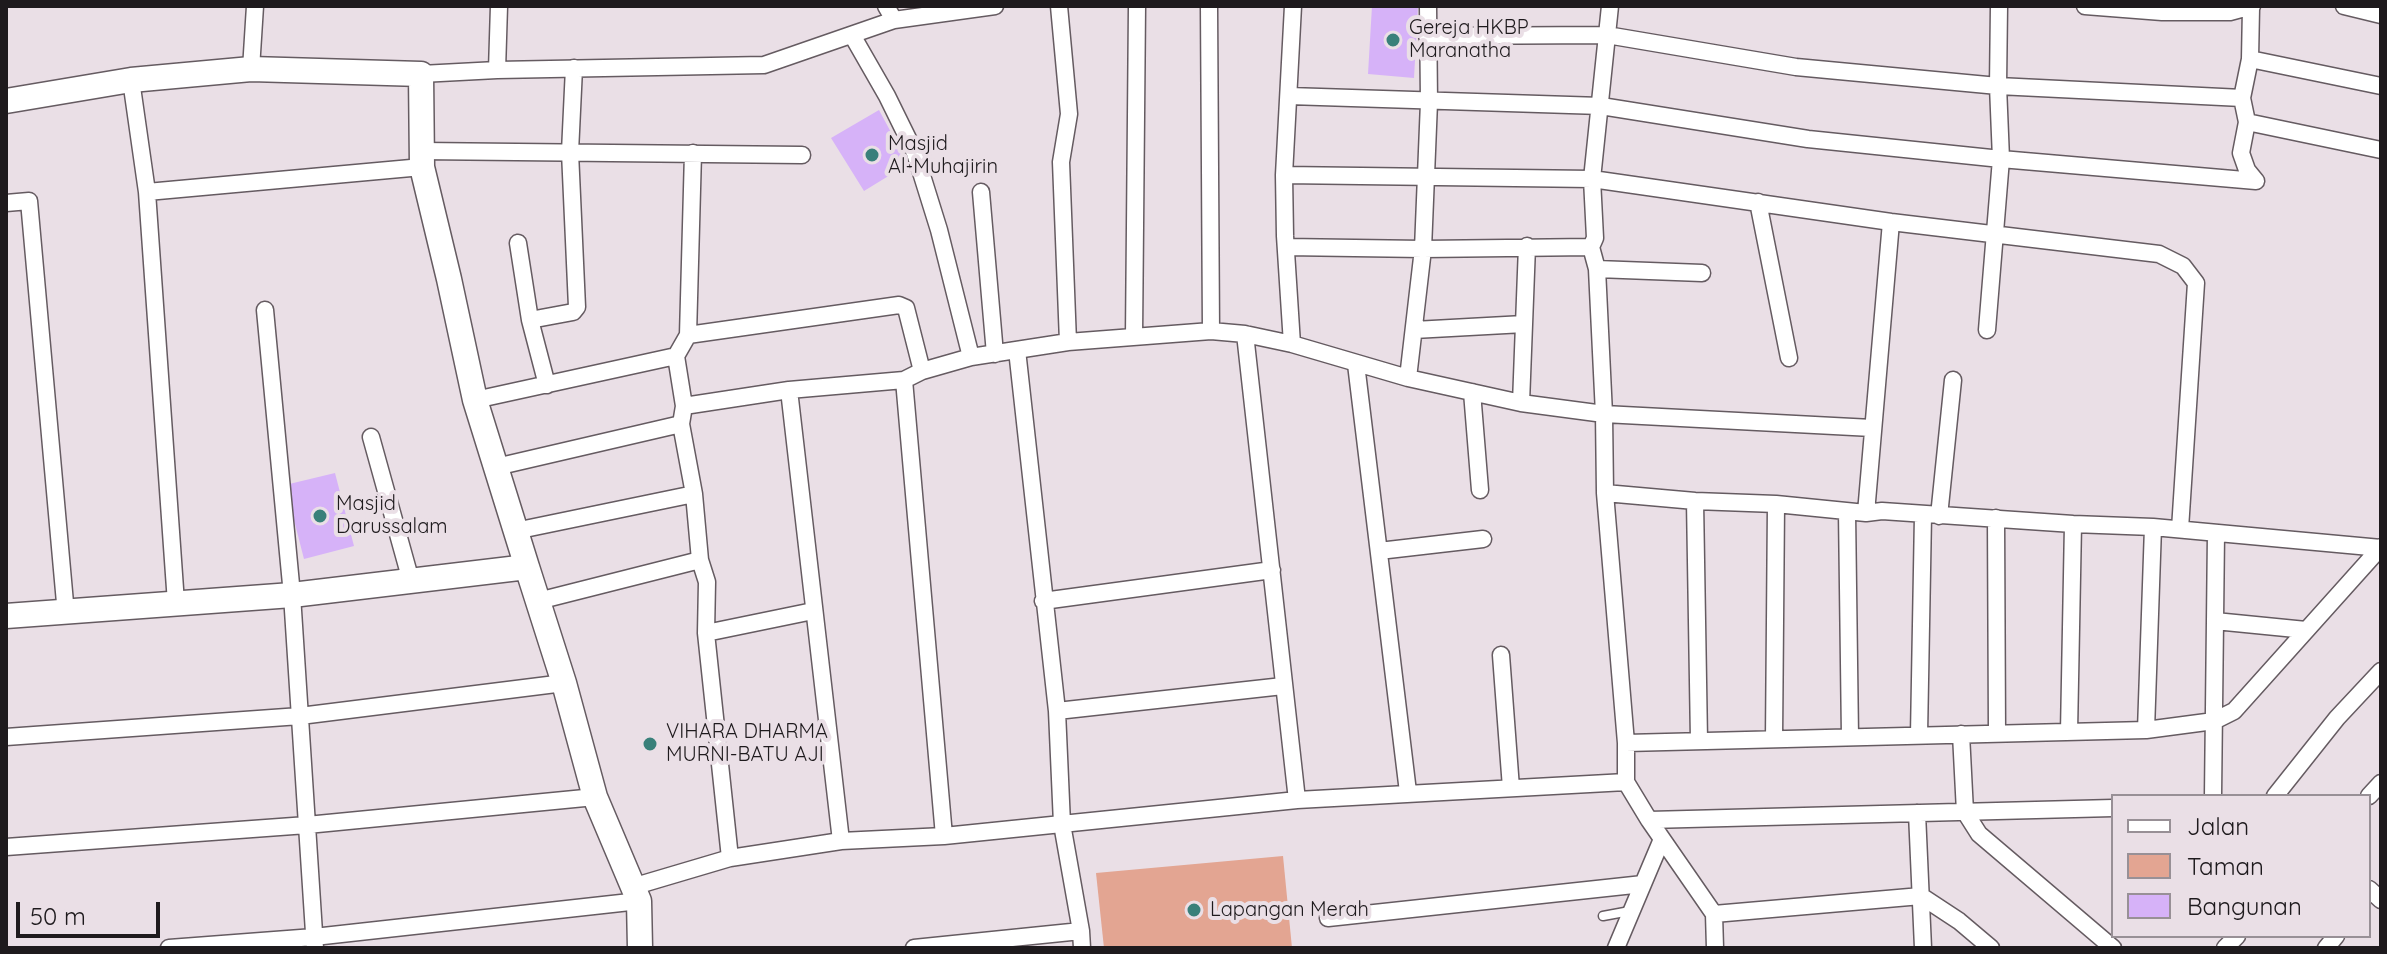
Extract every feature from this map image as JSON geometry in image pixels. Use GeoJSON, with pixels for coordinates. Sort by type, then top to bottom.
{"type":"FeatureCollection","features":[{"type":"Feature","properties":{"kind":"street"},"geometry":{"type":"LineString","coordinates":[[251,69],[255,6]]}},
{"type":"Feature","properties":{"kind":"street"},"geometry":{"type":"LineString","coordinates":[[497,70],[499,6]]}},
{"type":"Feature","properties":{"kind":"street"},"geometry":{"type":"LineString","coordinates":[[6,101],[131,80],[251,69],[421,74],[764,65],[852,35],[890,13],[995,6]]}},
{"type":"Feature","properties":{"kind":"street"},"geometry":{"type":"LineString","coordinates":[[1059,6],[1069,114],[1061,162],[1068,342]]}},
{"type":"Feature","properties":{"kind":"street"},"geometry":{"type":"LineString","coordinates":[[1134,336],[1137,6]]}},
{"type":"Feature","properties":{"kind":"street"},"geometry":{"type":"LineString","coordinates":[[1209,6],[1211,331]]}},
{"type":"Feature","properties":{"kind":"street"},"geometry":{"type":"LineString","coordinates":[[1292,344],[1284,175],[1293,6]]}},
{"type":"Feature","properties":{"kind":"street"},"geometry":{"type":"LineString","coordinates":[[1408,378],[1423,249],[1429,102],[1428,6]]}},
{"type":"Feature","properties":{"kind":"street"},"geometry":{"type":"LineString","coordinates":[[1610,6],[1592,179],[1595,238],[1591,247],[1597,269],[1605,493],[1626,743],[1626,782],[1714,914],[1715,948]]}},
{"type":"Feature","properties":{"kind":"street"},"geometry":{"type":"LineString","coordinates":[[1987,330],[2001,159],[1999,6]]}},
{"type":"Feature","properties":{"kind":"street"},"geometry":{"type":"LineString","coordinates":[[1289,96],[1601,106],[1808,139],[2256,181],[2247,170],[2241,153],[2247,122],[2242,98],[2250,59],[2252,7],[2230,12],[2162,12],[2085,6]]}},
{"type":"Feature","properties":{"kind":"street"},"geometry":{"type":"LineString","coordinates":[[2344,6],[2381,15]]}},
{"type":"Feature","properties":{"kind":"street"},"geometry":{"type":"LineString","coordinates":[[852,35],[915,153],[939,230],[971,357]]}},
{"type":"Feature","properties":{"kind":"street"},"geometry":{"type":"LineString","coordinates":[[1427,36],[1607,35],[1796,67],[1998,86],[2242,98]]}},
{"type":"Feature","properties":{"kind":"street"},"geometry":{"type":"LineString","coordinates":[[2250,59],[2381,86]]}},
{"type":"Feature","properties":{"kind":"street"},"geometry":{"type":"LineString","coordinates":[[530,320],[573,312],[577,307],[570,152],[574,68]]}},
{"type":"Feature","properties":{"kind":"street"},"geometry":{"type":"LineString","coordinates":[[421,74],[421,159],[475,400],[564,683],[595,797],[636,894],[640,948]]}},
{"type":"Feature","properties":{"kind":"street"},"geometry":{"type":"LineString","coordinates":[[131,80],[147,192],[176,603]]}},
{"type":"Feature","properties":{"kind":"street"},"geometry":{"type":"LineString","coordinates":[[2247,122],[2381,150]]}},
{"type":"Feature","properties":{"kind":"street"},"geometry":{"type":"LineString","coordinates":[[147,192],[421,159],[570,152],[802,155]]}},
{"type":"Feature","properties":{"kind":"street"},"geometry":{"type":"LineString","coordinates":[[693,153],[688,335],[676,356],[684,406],[681,424],[694,494],[700,560],[707,582],[706,633],[730,858]]}},
{"type":"Feature","properties":{"kind":"street"},"geometry":{"type":"LineString","coordinates":[[1284,175],[1592,179],[1891,222],[2159,254],[2183,266],[2196,283],[2180,529]]}},
{"type":"Feature","properties":{"kind":"street"},"geometry":{"type":"LineString","coordinates":[[981,192],[995,354]]}},
{"type":"Feature","properties":{"kind":"street"},"geometry":{"type":"LineString","coordinates":[[6,203],[29,201],[66,614]]}},
{"type":"Feature","properties":{"kind":"street"},"geometry":{"type":"LineString","coordinates":[[1758,202],[1789,358]]}},
{"type":"Feature","properties":{"kind":"street"},"geometry":{"type":"LineString","coordinates":[[1866,513],[1891,222]]}},
{"type":"Feature","properties":{"kind":"street"},"geometry":{"type":"LineString","coordinates":[[518,243],[530,320],[547,385]]}},
{"type":"Feature","properties":{"kind":"street"},"geometry":{"type":"LineString","coordinates":[[1521,403],[1527,246]]}},
{"type":"Feature","properties":{"kind":"street"},"geometry":{"type":"LineString","coordinates":[[1286,247],[1591,247]]}},
{"type":"Feature","properties":{"kind":"street"},"geometry":{"type":"LineString","coordinates":[[1597,269],[1702,273]]}},
{"type":"Feature","properties":{"kind":"street"},"geometry":{"type":"LineString","coordinates":[[688,335],[899,305],[906,308],[922,371]]}},
{"type":"Feature","properties":{"kind":"street"},"geometry":{"type":"LineString","coordinates":[[265,310],[292,595],[315,942]]}},
{"type":"Feature","properties":{"kind":"street"},"geometry":{"type":"LineString","coordinates":[[1414,330],[1524,324]]}},
{"type":"Feature","properties":{"kind":"street"},"geometry":{"type":"LineString","coordinates":[[684,406],[789,390],[904,380],[922,371],[971,357],[1068,342],[1211,331],[1245,334],[1292,344],[1408,378],[1521,403],[1604,414],[1872,428]]}},
{"type":"Feature","properties":{"kind":"street"},"geometry":{"type":"LineString","coordinates":[[1245,334],[1297,800]]}},
{"type":"Feature","properties":{"kind":"street"},"geometry":{"type":"LineString","coordinates":[[914,948],[1082,939],[1062,824],[1057,711],[1017,350]]}},
{"type":"Feature","properties":{"kind":"street"},"geometry":{"type":"LineString","coordinates":[[475,400],[676,356]]}},
{"type":"Feature","properties":{"kind":"street"},"geometry":{"type":"LineString","coordinates":[[1356,364],[1408,792]]}},
{"type":"Feature","properties":{"kind":"street"},"geometry":{"type":"LineString","coordinates":[[904,380],[944,836]]}},
{"type":"Feature","properties":{"kind":"street"},"geometry":{"type":"LineString","coordinates":[[1919,735],[1931,515],[1953,380]]}},
{"type":"Feature","properties":{"kind":"street"},"geometry":{"type":"LineString","coordinates":[[789,390],[841,841]]}},
{"type":"Feature","properties":{"kind":"street"},"geometry":{"type":"LineString","coordinates":[[1472,392],[1480,490]]}},
{"type":"Feature","properties":{"kind":"street"},"geometry":{"type":"LineString","coordinates":[[496,467],[681,424]]}},
{"type":"Feature","properties":{"kind":"street"},"geometry":{"type":"LineString","coordinates":[[371,437],[411,581]]}},
{"type":"Feature","properties":{"kind":"street"},"geometry":{"type":"LineString","coordinates":[[1605,493],[1776,504],[1847,512],[1882,511],[2153,527],[2381,547]]}},
{"type":"Feature","properties":{"kind":"street"},"geometry":{"type":"LineString","coordinates":[[515,531],[694,494]]}},
{"type":"Feature","properties":{"kind":"street"},"geometry":{"type":"LineString","coordinates":[[1695,501],[1699,741]]}},
{"type":"Feature","properties":{"kind":"street"},"geometry":{"type":"LineString","coordinates":[[1774,739],[1776,504]]}},
{"type":"Feature","properties":{"kind":"street"},"geometry":{"type":"LineString","coordinates":[[1847,512],[1850,737]]}},
{"type":"Feature","properties":{"kind":"street"},"geometry":{"type":"LineString","coordinates":[[1996,518],[1997,733]]}},
{"type":"Feature","properties":{"kind":"street"},"geometry":{"type":"LineString","coordinates":[[2069,732],[2073,524]]}},
{"type":"Feature","properties":{"kind":"street"},"geometry":{"type":"LineString","coordinates":[[2146,730],[2153,527]]}},
{"type":"Feature","properties":{"kind":"street"},"geometry":{"type":"LineString","coordinates":[[2213,794],[2216,533]]}},
{"type":"Feature","properties":{"kind":"street"},"geometry":{"type":"LineString","coordinates":[[1379,551],[1483,539]]}},
{"type":"Feature","properties":{"kind":"street"},"geometry":{"type":"LineString","coordinates":[[1626,743],[2146,730],[2214,721],[2234,711],[2381,547]]}},
{"type":"Feature","properties":{"kind":"street"},"geometry":{"type":"LineString","coordinates":[[538,601],[700,560]]}},
{"type":"Feature","properties":{"kind":"street"},"geometry":{"type":"LineString","coordinates":[[6,616],[292,595],[527,567]]}},
{"type":"Feature","properties":{"kind":"street"},"geometry":{"type":"LineString","coordinates":[[1043,601],[1272,570]]}},
{"type":"Feature","properties":{"kind":"street"},"geometry":{"type":"LineString","coordinates":[[706,633],[813,611]]}},
{"type":"Feature","properties":{"kind":"street"},"geometry":{"type":"LineString","coordinates":[[2215,621],[2306,630]]}},
{"type":"Feature","properties":{"kind":"street"},"geometry":{"type":"LineString","coordinates":[[1501,655],[1511,788]]}},
{"type":"Feature","properties":{"kind":"street"},"geometry":{"type":"LineString","coordinates":[[2277,794],[2337,718],[2381,671]]}},
{"type":"Feature","properties":{"kind":"street"},"geometry":{"type":"LineString","coordinates":[[6,737],[300,716],[564,683]]}},
{"type":"Feature","properties":{"kind":"street"},"geometry":{"type":"LineString","coordinates":[[1057,711],[1283,686]]}},
{"type":"Feature","properties":{"kind":"street"},"geometry":{"type":"LineString","coordinates":[[1961,734],[1965,812],[1979,834],[2115,948]]}},
{"type":"Feature","properties":{"kind":"street"},"geometry":{"type":"LineString","coordinates":[[169,948],[315,942],[636,894],[730,858],[841,841],[944,836],[1297,800],[1626,782]]}},
{"type":"Feature","properties":{"kind":"street"},"geometry":{"type":"LineString","coordinates":[[6,847],[307,825],[595,797]]}},
{"type":"Feature","properties":{"kind":"street"},"geometry":{"type":"LineString","coordinates":[[1649,820],[2111,808]]}},
{"type":"Feature","properties":{"kind":"street"},"geometry":{"type":"LineString","coordinates":[[1917,813],[1923,948]]}},
{"type":"Feature","properties":{"kind":"street"},"geometry":{"type":"LineString","coordinates":[[1616,948],[1662,839]]}},
{"type":"Feature","properties":{"kind":"street"},"geometry":{"type":"LineString","coordinates":[[1328,918],[1643,884]]}},
{"type":"Feature","properties":{"kind":"street"},"geometry":{"type":"LineString","coordinates":[[1714,914],[1921,896],[1959,921],[1991,948]]}},
{"type":"Feature","properties":{"kind":"lane"},"geometry":{"type":"LineString","coordinates":[[1603,916],[1633,910]]}},
{"type":"Feature","properties":{"kind":"green space","name":"Lapangan Merah"},"geometry":{"type":"Polygon","coordinates":[[[1283,856],[1292,948],[1104,948],[1096,873],[1283,856]]]}},
{"type":"Feature","properties":{"kind":"building","name":"Gereja HKBP Maranatha"},"geometry":{"type":"Polygon","coordinates":[[[1372,6],[1418,6],[1414,78],[1368,74],[1372,6]]]}},
{"type":"Feature","properties":{"kind":"building","name":"Masjid Al-Muhajirin"},"geometry":{"type":"Polygon","coordinates":[[[879,110],[908,164],[864,191],[831,138],[879,110]]]}},
{"type":"Feature","properties":{"kind":"building","name":"Masjid Darussalam"},"geometry":{"type":"Polygon","coordinates":[[[335,473],[354,546],[304,559],[285,485],[335,473]]]}},
{"type":"Feature","properties":{"kind":"place","name":"Gereja HKBP Maranatha"},"geometry":{"type":"Point","coordinates":[1393,40]}},
{"type":"Feature","properties":{"kind":"place","name":"Masjid Al-Muhajirin"},"geometry":{"type":"Point","coordinates":[872,155]}},
{"type":"Feature","properties":{"kind":"place","name":"Masjid Darussalam"},"geometry":{"type":"Point","coordinates":[320,516]}},
{"type":"Feature","properties":{"kind":"place","name":"VIHARA DHARMA MURNI-BATU AJI"},"geometry":{"type":"Point","coordinates":[650,744]}},
{"type":"Feature","properties":{"kind":"place","name":"Lapangan Merah"},"geometry":{"type":"Point","coordinates":[1194,910]}}]}
